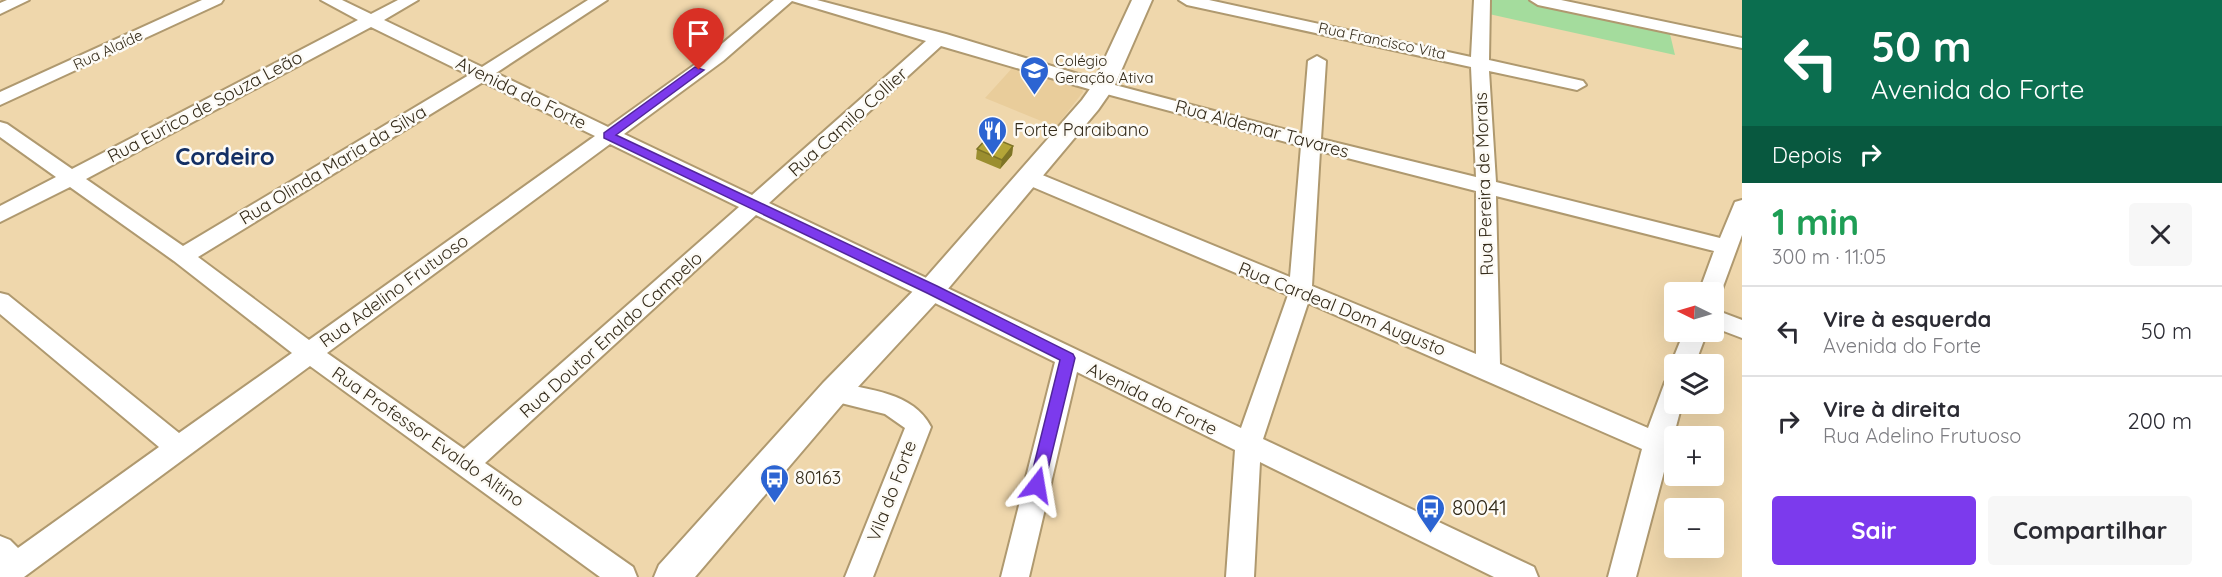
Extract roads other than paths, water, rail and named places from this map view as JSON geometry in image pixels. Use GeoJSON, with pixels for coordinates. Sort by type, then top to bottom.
{"type":"FeatureCollection","features":[{"type":"Feature","properties":{"kind":"main road"},"geometry":{"type":"LineString","coordinates":[[672,577],[834,392],[928,293],[1103,87],[1142,0]]}},
{"type":"Feature","properties":{"kind":"street"},"geometry":{"type":"LineString","coordinates":[[0,9],[21,0]]}},
{"type":"Feature","properties":{"kind":"street","name":"Rua Alaíde"},"geometry":{"type":"LineString","coordinates":[[0,99],[215,0]]}},
{"type":"Feature","properties":{"kind":"street","name":"Avenida do Forte"},"geometry":{"type":"LineString","coordinates":[[328,0],[755,206],[928,293],[1248,446],[1478,566],[1524,577]]}},
{"type":"Feature","properties":{"kind":"street","name":"Rua Eurico de Souza Leão"},"geometry":{"type":"LineString","coordinates":[[0,215],[410,0]]}},
{"type":"Feature","properties":{"kind":"street","name":"Rua Olinda Maria da Silva"},"geometry":{"type":"LineString","coordinates":[[182,256],[483,74],[599,0]]}},
{"type":"Feature","properties":{"kind":"street","name":"Rua Adelino Frutuoso"},"geometry":{"type":"LineString","coordinates":[[6,564],[178,448],[717,57],[784,0]]}},
{"type":"Feature","properties":{"kind":"street","name":"Rua Aldemar Tavares"},"geometry":{"type":"LineString","coordinates":[[799,0],[940,38],[1103,87],[1309,142],[1727,247]]}},
{"type":"Feature","properties":{"kind":"street","name":"Rua Francisco Vita"},"geometry":{"type":"LineString","coordinates":[[1186,0],[1480,62],[1577,85]]}},
{"type":"Feature","properties":{"kind":"street","name":"Rua Pereira de Morais"},"geometry":{"type":"LineString","coordinates":[[1482,0],[1480,62],[1486,186],[1488,369]]}},
{"type":"Feature","properties":{"kind":"street"},"geometry":{"type":"LineString","coordinates":[[1538,0],[1742,44]]}},
{"type":"Feature","properties":{"kind":"street","name":"Rua Camilo Collier"},"geometry":{"type":"LineString","coordinates":[[755,206],[940,38]]}},
{"type":"Feature","properties":{"kind":"street"},"geometry":{"type":"LineString","coordinates":[[1240,577],[1248,446],[1300,292],[1309,142],[1317,61]]}},
{"type":"Feature","properties":{"kind":"street","name":"Rua Professor Evaldo Altino"},"geometry":{"type":"LineString","coordinates":[[0,128],[182,256],[309,353],[623,577]]}},
{"type":"Feature","properties":{"kind":"street","name":"Rua Cardeal Dom Augusto"},"geometry":{"type":"LineString","coordinates":[[1028,177],[1488,369],[1655,443]]}},
{"type":"Feature","properties":{"kind":"street","name":"Rua Doutor Enaldo Campelo"},"geometry":{"type":"LineString","coordinates":[[466,464],[755,206]]}},
{"type":"Feature","properties":{"kind":"street"},"geometry":{"type":"LineString","coordinates":[[1714,282],[1742,207]]}},
{"type":"Feature","properties":{"kind":"street"},"geometry":{"type":"LineString","coordinates":[[0,301],[178,448]]}},
{"type":"Feature","properties":{"kind":"street"},"geometry":{"type":"LineString","coordinates":[[1724,322],[1742,329]]}},
{"type":"Feature","properties":{"kind":"street"},"geometry":{"type":"LineString","coordinates":[[1015,577],[1068,358]]}},
{"type":"Feature","properties":{"kind":"street","name":"Vila do Forte"},"geometry":{"type":"LineString","coordinates":[[834,392],[904,410],[915,420],[918,427],[859,577]]}},
{"type":"Feature","properties":{"kind":"street"},"geometry":{"type":"LineString","coordinates":[[1622,577],[1646,488],[1655,443],[1665,414]]}},
{"type":"Feature","properties":{"kind":"place","name":"Colégio Geração Ativa"},"geometry":{"type":"Point","coordinates":[1034,96]}},
{"type":"Feature","properties":{"kind":"place","name":"Forte Paraibano"},"geometry":{"type":"Point","coordinates":[993,156]}},
{"type":"Feature","properties":{"kind":"place","name":"80163"},"geometry":{"type":"Point","coordinates":[774,504]}},
{"type":"Feature","properties":{"kind":"place","name":"80041"},"geometry":{"type":"Point","coordinates":[1431,534]}},
{"type":"Feature","properties":{"kind":"district","name":"Cordeiro"},"geometry":{"type":"Point","coordinates":[225,157]}}]}
